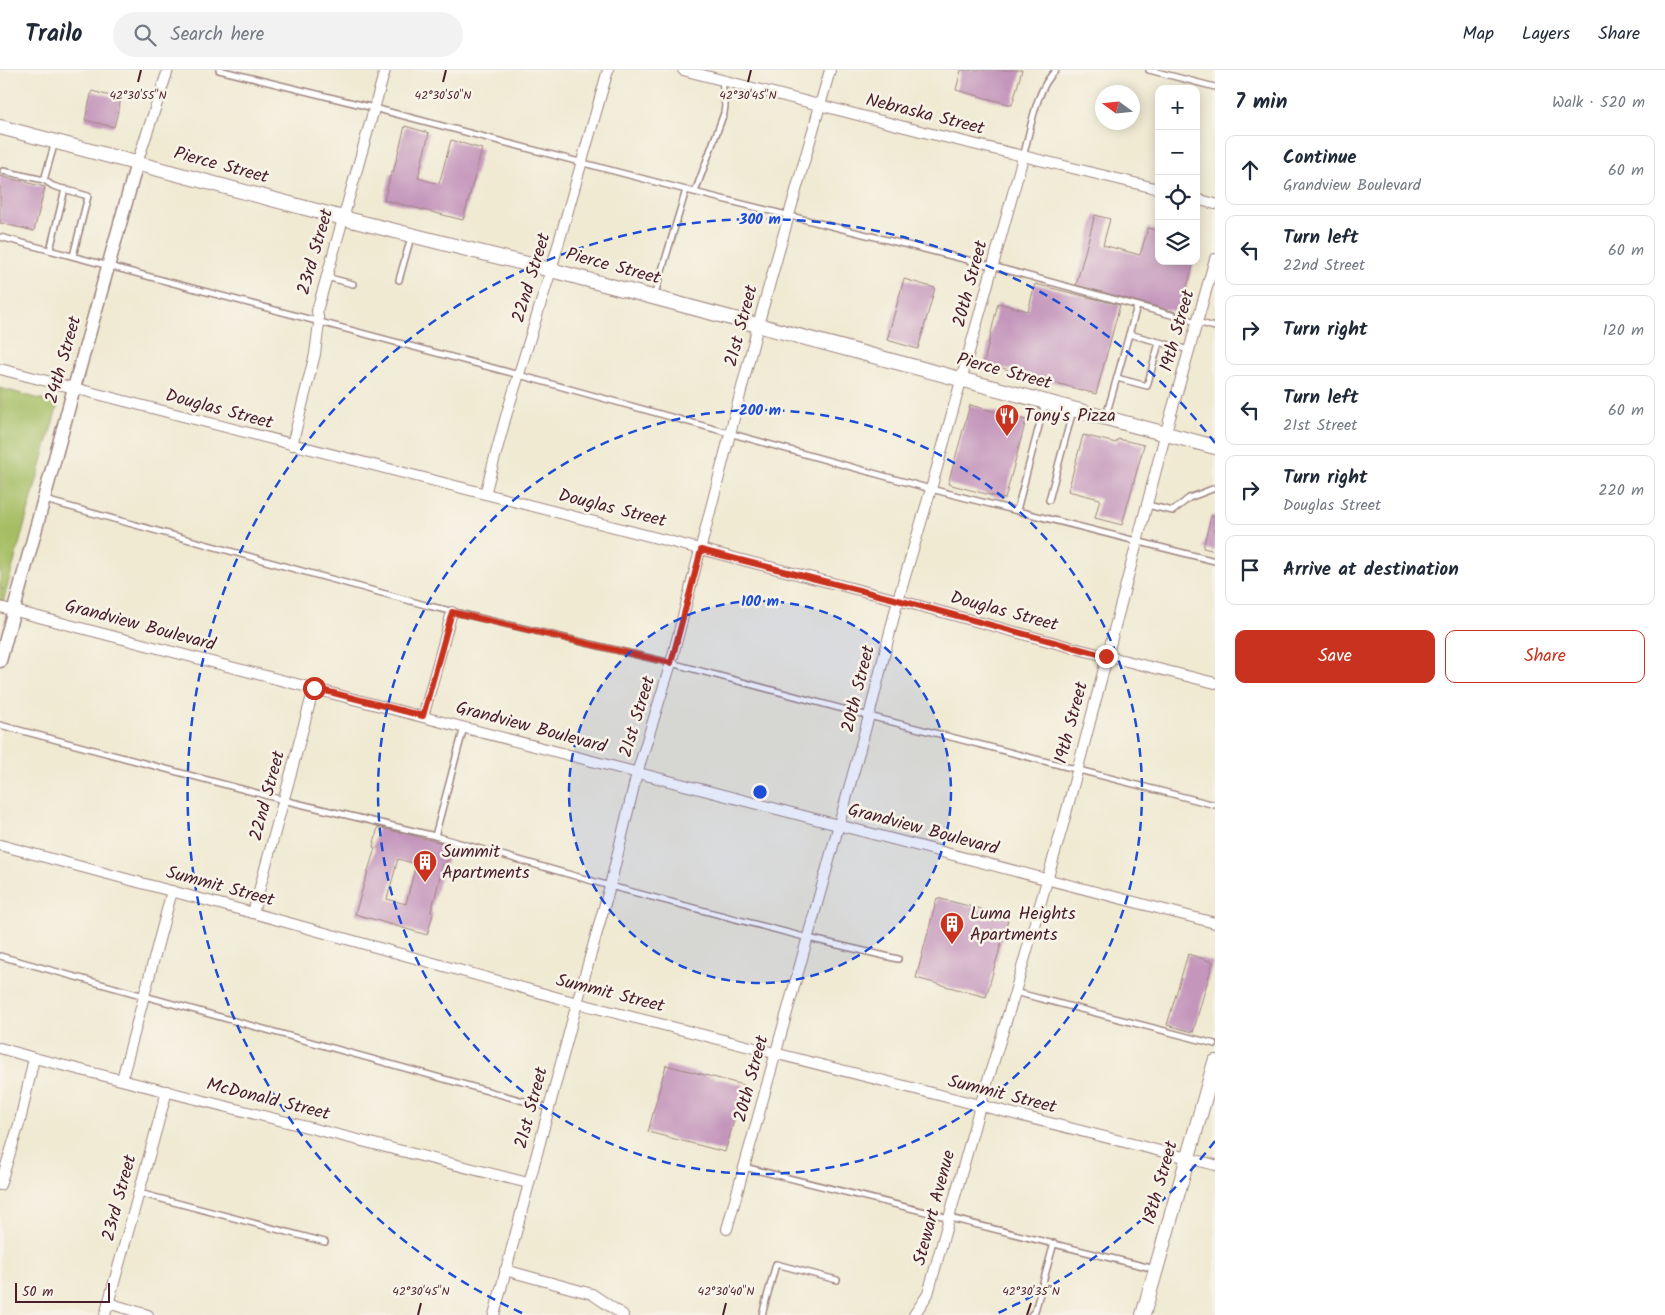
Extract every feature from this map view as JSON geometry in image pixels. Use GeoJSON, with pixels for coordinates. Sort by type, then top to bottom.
{"type":"FeatureCollection","features":[{"type":"Feature","properties":{"kind":"main road","name":"Pierce Street"},"geometry":{"type":"LineString","coordinates":[[0,127],[343,218],[654,297],[1215,447]]}},
{"type":"Feature","properties":{"kind":"main road","name":"18th Street"},"geometry":{"type":"LineString","coordinates":[[1143,1315],[1215,1062]]}},
{"type":"Feature","properties":{"kind":"street","name":"24th Street"},"geometry":{"type":"LineString","coordinates":[[0,661],[137,163],[168,70]]}},
{"type":"Feature","properties":{"kind":"street","name":"23rd Street"},"geometry":{"type":"LineString","coordinates":[[292,445],[315,354],[319,323],[317,311],[385,70]]}},
{"type":"Feature","properties":{"kind":"street","name":"22nd Street"},"geometry":{"type":"LineString","coordinates":[[485,494],[608,70]]}},
{"type":"Feature","properties":{"kind":"street","name":"Nebraska Street"},"geometry":{"type":"LineString","coordinates":[[684,70],[1155,189]]}},
{"type":"Feature","properties":{"kind":"street","name":"21st Street"},"geometry":{"type":"LineString","coordinates":[[494,1315],[528,1183],[610,886],[637,773],[671,663],[758,325],[830,70]]}},
{"type":"Feature","properties":{"kind":"street","name":"20th Street"},"geometry":{"type":"LineString","coordinates":[[727,1229],[840,825],[898,600],[962,380],[1023,156]]}},
{"type":"Feature","properties":{"kind":"street"},"geometry":{"type":"LineString","coordinates":[[1200,200],[1215,204]]}},
{"type":"Feature","properties":{"kind":"street","name":"19th Street"},"geometry":{"type":"LineString","coordinates":[[980,1106],[1047,879],[1215,259]]}},
{"type":"Feature","properties":{"kind":"street","name":"Douglas Street"},"geometry":{"type":"LineString","coordinates":[[0,369],[1215,683]]}},
{"type":"Feature","properties":{"kind":"street","name":"Grandview Boulevard"},"geometry":{"type":"LineString","coordinates":[[0,606],[1215,923]]}},
{"type":"Feature","properties":{"kind":"street"},"geometry":{"type":"LineString","coordinates":[[423,716],[452,612]]}},
{"type":"Feature","properties":{"kind":"street","name":"22nd Street"},"geometry":{"type":"LineString","coordinates":[[253,913],[314,688]]}},
{"type":"Feature","properties":{"kind":"street","name":"Summit Street"},"geometry":{"type":"LineString","coordinates":[[0,846],[253,913],[577,1004],[1215,1165]]}},
{"type":"Feature","properties":{"kind":"street"},"geometry":{"type":"LineString","coordinates":[[122,1079],[172,891]]}},
{"type":"Feature","properties":{"kind":"street","name":"McDonald Street"},"geometry":{"type":"LineString","coordinates":[[0,1048],[528,1183]]}},
{"type":"Feature","properties":{"kind":"street"},"geometry":{"type":"LineString","coordinates":[[0,1186],[20,1121],[34,1058]]}},
{"type":"Feature","properties":{"kind":"street","name":"23rd Street"},"geometry":{"type":"LineString","coordinates":[[105,1315],[167,1090]]}},
{"type":"Feature","properties":{"kind":"street","name":"Stewart Avenue"},"geometry":{"type":"LineString","coordinates":[[914,1315],[928,1294],[980,1106]]}},
{"type":"Feature","properties":{"kind":"street"},"geometry":{"type":"LineString","coordinates":[[505,1270],[592,1294],[623,1315]]}},
{"type":"Feature","properties":{"kind":"street"},"geometry":{"type":"LineString","coordinates":[[108,1304],[148,1315]]}},
{"type":"Feature","properties":{"kind":"lane"},"geometry":{"type":"LineString","coordinates":[[219,70],[374,108],[686,190],[992,266],[1215,327]]}},
{"type":"Feature","properties":{"kind":"lane"},"geometry":{"type":"LineString","coordinates":[[1023,156],[1041,92],[1056,70]]}},
{"type":"Feature","properties":{"kind":"lane"},"geometry":{"type":"LineString","coordinates":[[1149,70],[1215,87]]}},
{"type":"Feature","properties":{"kind":"lane"},"geometry":{"type":"LineString","coordinates":[[696,192],[724,113],[722,80]]}},
{"type":"Feature","properties":{"kind":"lane"},"geometry":{"type":"LineString","coordinates":[[44,180],[55,141]]}},
{"type":"Feature","properties":{"kind":"lane"},"geometry":{"type":"LineString","coordinates":[[3,171],[44,180],[53,186],[88,196],[72,256]]}},
{"type":"Feature","properties":{"kind":"lane"},"geometry":{"type":"LineString","coordinates":[[50,250],[65,189]]}},
{"type":"Feature","properties":{"kind":"lane"},"geometry":{"type":"LineString","coordinates":[[654,297],[686,190]]}},
{"type":"Feature","properties":{"kind":"lane"},"geometry":{"type":"LineString","coordinates":[[399,280],[412,235]]}},
{"type":"Feature","properties":{"kind":"lane"},"geometry":{"type":"LineString","coordinates":[[0,237],[109,264],[931,489],[1215,561]]}},
{"type":"Feature","properties":{"kind":"lane"},"geometry":{"type":"LineString","coordinates":[[326,276],[353,284]]}},
{"type":"Feature","properties":{"kind":"lane"},"geometry":{"type":"LineString","coordinates":[[1105,418],[1137,306]]}},
{"type":"Feature","properties":{"kind":"lane"},"geometry":{"type":"LineString","coordinates":[[1129,334],[1189,350]]}},
{"type":"Feature","properties":{"kind":"lane"},"geometry":{"type":"LineString","coordinates":[[1117,378],[1147,386],[1159,342]]}},
{"type":"Feature","properties":{"kind":"lane"},"geometry":{"type":"LineString","coordinates":[[1017,510],[1045,402]]}},
{"type":"Feature","properties":{"kind":"lane"},"geometry":{"type":"LineString","coordinates":[[1050,500],[1073,410]]}},
{"type":"Feature","properties":{"kind":"lane"},"geometry":{"type":"LineString","coordinates":[[1147,505],[1174,511],[1189,498],[1215,488]]}},
{"type":"Feature","properties":{"kind":"lane"},"geometry":{"type":"LineString","coordinates":[[44,500],[452,612],[671,663],[1215,805]]}},
{"type":"Feature","properties":{"kind":"lane"},"geometry":{"type":"LineString","coordinates":[[0,725],[283,800],[435,836],[610,886],[808,938],[898,959]]}},
{"type":"Feature","properties":{"kind":"lane"},"geometry":{"type":"LineString","coordinates":[[435,836],[464,727]]}},
{"type":"Feature","properties":{"kind":"lane"},"geometry":{"type":"LineString","coordinates":[[0,956],[549,1108]]}},
{"type":"Feature","properties":{"kind":"lane"},"geometry":{"type":"LineString","coordinates":[[1015,992],[1215,1044]]}},
{"type":"Feature","properties":{"kind":"lane"},"geometry":{"type":"LineString","coordinates":[[744,1167],[949,1216],[1156,1269]]}},
{"type":"Feature","properties":{"kind":"lane"},"geometry":{"type":"LineString","coordinates":[[138,1193],[325,1242]]}},
{"type":"Feature","properties":{"kind":"lane"},"geometry":{"type":"LineString","coordinates":[[1031,1315],[1035,1311],[1054,1243]]}},
{"type":"Feature","properties":{"kind":"lane"},"geometry":{"type":"LineString","coordinates":[[762,1315],[776,1264],[838,1280]]}},
{"type":"Feature","properties":{"kind":"green space"},"geometry":{"type":"Polygon","coordinates":[[[0,388],[58,404],[0,613],[0,388]]]}},
{"type":"Feature","properties":{"kind":"building"},"geometry":{"type":"Polygon","coordinates":[[[961,70],[1022,70],[1012,105],[956,90],[961,70]]]}},
{"type":"Feature","properties":{"kind":"building"},"geometry":{"type":"Polygon","coordinates":[[[92,91],[121,99],[114,127],[85,120],[92,91]]]}},
{"type":"Feature","properties":{"kind":"building"},"geometry":{"type":"Polygon","coordinates":[[[405,126],[429,133],[418,178],[439,184],[451,140],[482,149],[463,220],[384,200],[405,126]]]}},
{"type":"Feature","properties":{"kind":"building"},"geometry":{"type":"Polygon","coordinates":[[[0,176],[45,187],[34,231],[0,223],[0,176]]]}},
{"type":"Feature","properties":{"kind":"building"},"geometry":{"type":"Polygon","coordinates":[[[1095,215],[1110,219],[1103,245],[1140,255],[1148,228],[1155,230],[1155,265],[1193,265],[1180,313],[1076,285],[1095,215]]]}},
{"type":"Feature","properties":{"kind":"building"},"geometry":{"type":"Polygon","coordinates":[[[904,279],[935,288],[918,349],[887,340],[904,279]]]}},
{"type":"Feature","properties":{"kind":"building"},"geometry":{"type":"Polygon","coordinates":[[[1035,284],[1120,305],[1096,394],[984,363],[998,303],[1028,311],[1035,284]]]}},
{"type":"Feature","properties":{"kind":"building"},"geometry":{"type":"Polygon","coordinates":[[[970,405],[1026,420],[1005,499],[948,484],[970,405]]]}},
{"type":"Feature","properties":{"kind":"building"},"geometry":{"type":"Polygon","coordinates":[[[1083,435],[1116,443],[1118,439],[1144,445],[1122,525],[1095,518],[1100,499],[1068,491],[1083,435]]]}},
{"type":"Feature","properties":{"kind":"building"},"geometry":{"type":"Polygon","coordinates":[[[1211,516],[1215,516],[1215,551],[1203,548],[1211,516]]]}},
{"type":"Feature","properties":{"kind":"building","name":"Summit Apartments"},"geometry":{"type":"Polygon","coordinates":[[[378,827],[451,845],[446,865],[443,865],[427,935],[355,914],[375,848],[373,847],[378,827]],[[398,859],[387,899],[406,904],[416,864],[398,859]]]}},
{"type":"Feature","properties":{"kind":"building","name":"Luma Heights Apartments"},"geometry":{"type":"Polygon","coordinates":[[[937,898],[1009,916],[986,997],[916,978],[937,898]]]}},
{"type":"Feature","properties":{"kind":"building"},"geometry":{"type":"Polygon","coordinates":[[[1188,954],[1213,962],[1193,1032],[1167,1025],[1188,954]]]}},
{"type":"Feature","properties":{"kind":"building"},"geometry":{"type":"Polygon","coordinates":[[[666,1065],[744,1085],[725,1152],[648,1132],[666,1065]]]}},
{"type":"Feature","properties":{"kind":"place","name":"Tony's Pizza"},"geometry":{"type":"Point","coordinates":[1007,437]}},
{"type":"Feature","properties":{"kind":"place","name":"Summit Apartments"},"geometry":{"type":"Point","coordinates":[425,883]}},
{"type":"Feature","properties":{"kind":"place","name":"Luma Heights Apartments"},"geometry":{"type":"Point","coordinates":[952,945]}},
{"type":"Feature","properties":{"kind":"route"},"geometry":{"type":"LineString","coordinates":[[314,688],[423,716],[452,612],[671,663],[701,550],[898,600],[1106,656]]}}]}
